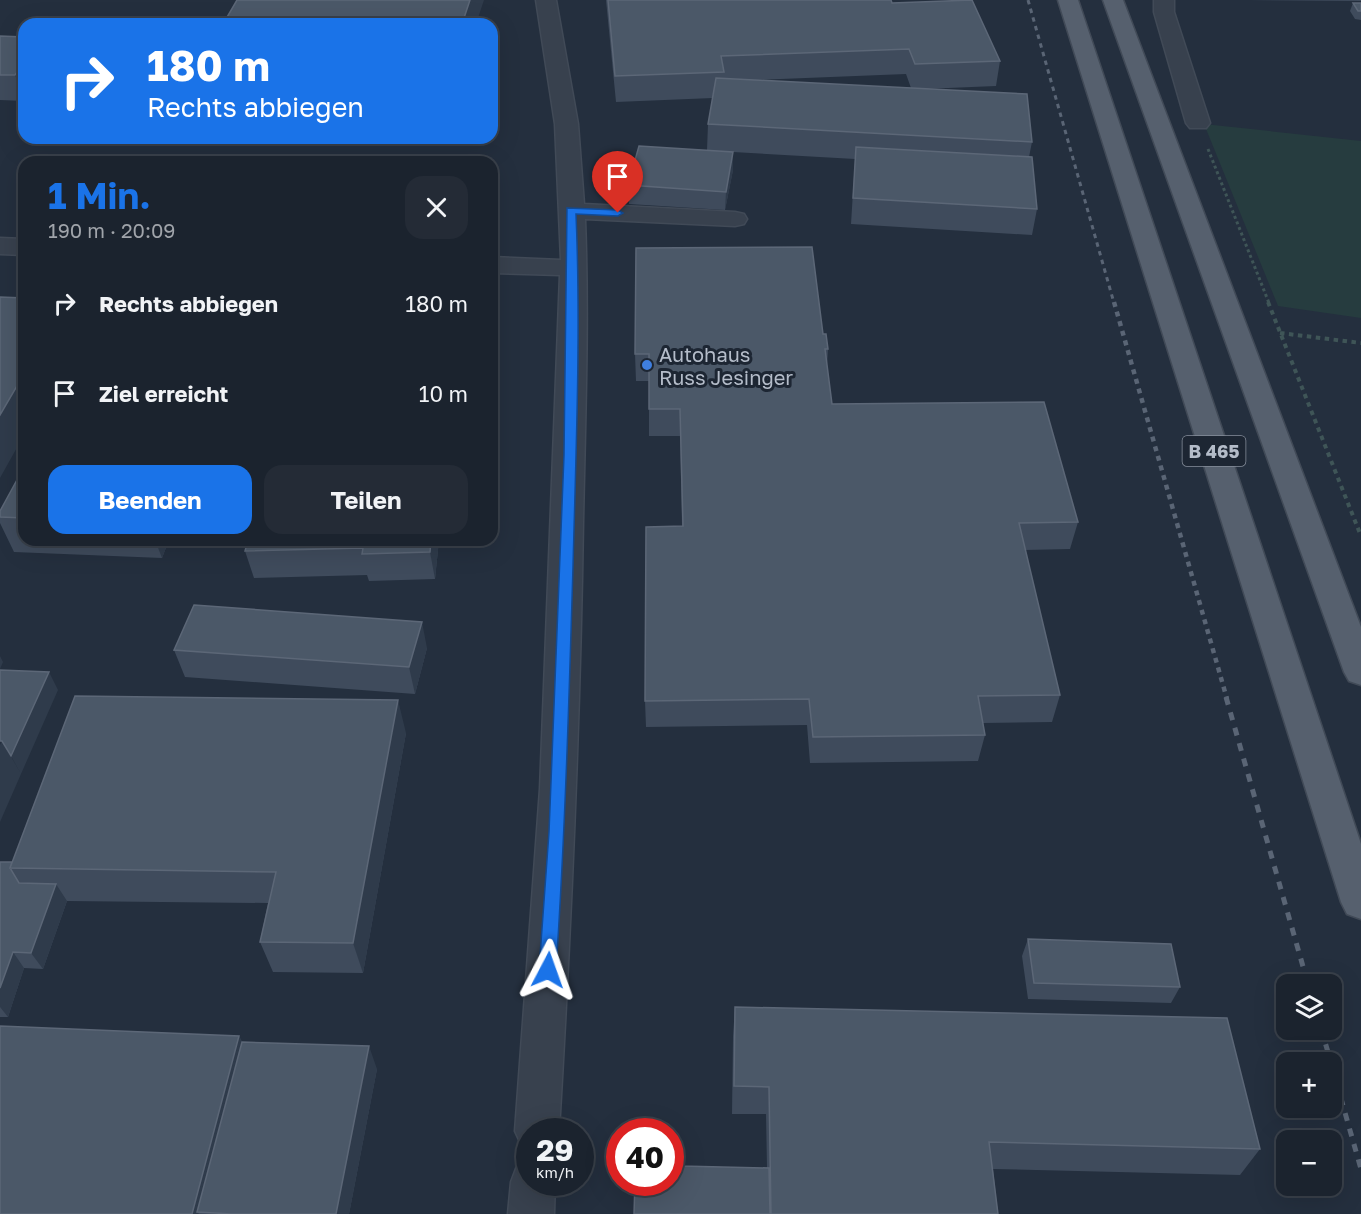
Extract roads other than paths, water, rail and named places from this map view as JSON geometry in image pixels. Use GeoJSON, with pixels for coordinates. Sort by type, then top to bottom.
{"type":"FeatureCollection","features":[{"type":"Feature","properties":{"kind":"main road","name":"B 465"},"geometry":{"type":"LineString","coordinates":[[1068,0],[1361,902]]}},
{"type":"Feature","properties":{"kind":"main road","name":"B 465"},"geometry":{"type":"LineString","coordinates":[[1113,0],[1361,672]]}},
{"type":"Feature","properties":{"kind":"street"},"geometry":{"type":"LineString","coordinates":[[538,1118],[557,832],[570,455],[573,268],[568,122],[559,53],[546,0]]}},
{"type":"Feature","properties":{"kind":"street"},"geometry":{"type":"LineString","coordinates":[[1164,0],[1164,12],[1198,123]]}},
{"type":"Feature","properties":{"kind":"street"},"geometry":{"type":"LineString","coordinates":[[570,211],[735,219]]}},
{"type":"Feature","properties":{"kind":"street"},"geometry":{"type":"LineString","coordinates":[[0,246],[18,247]]}},
{"type":"Feature","properties":{"kind":"street"},"geometry":{"type":"LineString","coordinates":[[498,265],[573,268]]}},
{"type":"Feature","properties":{"kind":"street"},"geometry":{"type":"LineString","coordinates":[[531,1214],[532,1196]]}},
{"type":"Feature","properties":{"kind":"railway"},"geometry":{"type":"LineString","coordinates":[[1028,0],[1114,303]]}},
{"type":"Feature","properties":{"kind":"railway"},"geometry":{"type":"LineString","coordinates":[[1114,302],[1227,699]]}},
{"type":"Feature","properties":{"kind":"railway"},"geometry":{"type":"LineString","coordinates":[[1226,697],[1305,974]]}},
{"type":"Feature","properties":{"kind":"railway"},"geometry":{"type":"LineString","coordinates":[[1324,1040],[1328,1052]]}},
{"type":"Feature","properties":{"kind":"railway"},"geometry":{"type":"LineString","coordinates":[[1342,1102],[1361,1169]]}},
{"type":"Feature","properties":{"kind":"place","name":"Autohaus Russ Jesinger"},"geometry":{"type":"Point","coordinates":[647,365]}}]}
